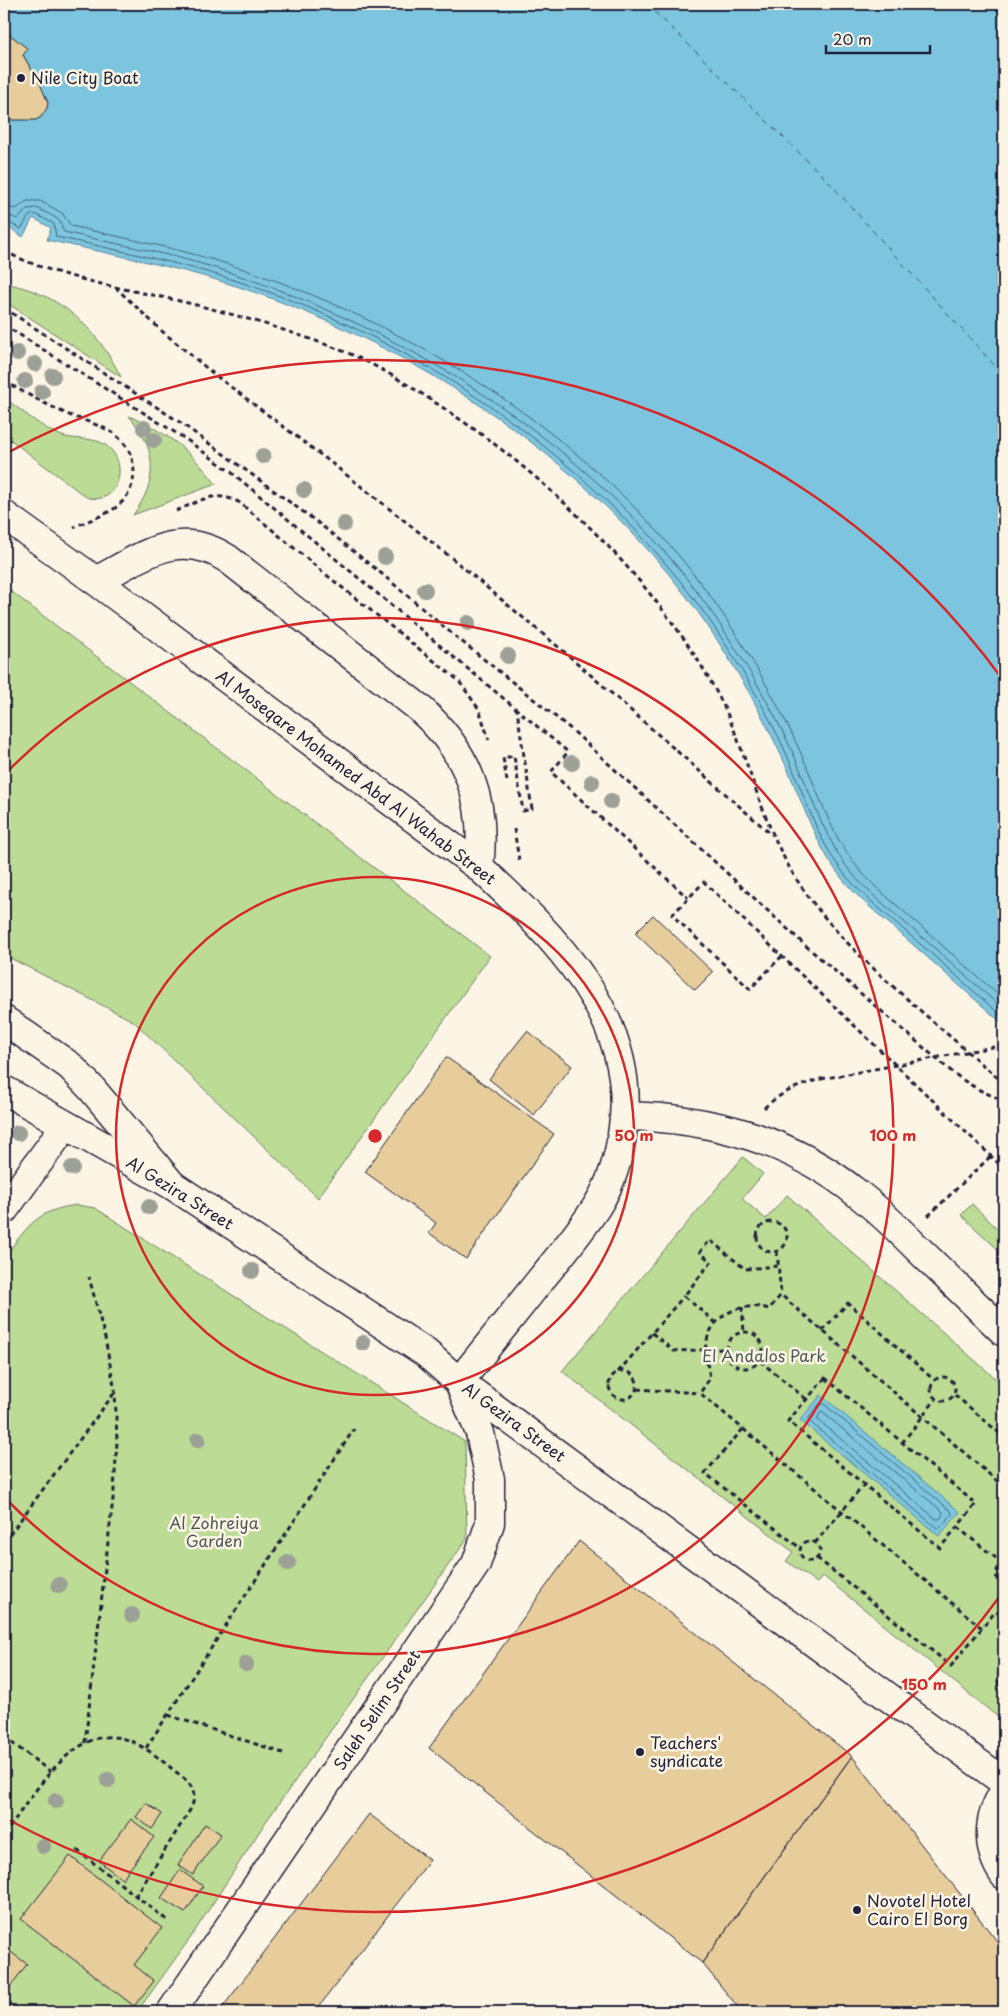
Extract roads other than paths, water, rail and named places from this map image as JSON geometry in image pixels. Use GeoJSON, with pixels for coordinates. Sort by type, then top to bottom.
{"type":"FeatureCollection","features":[{"type":"Feature","properties":{"kind":"main road","name":"Al Moseqare Mohamed Abd Al Wahab Street"},"geometry":{"type":"LineString","coordinates":[[4,515],[96,581],[479,867],[525,911],[584,980],[602,1008],[621,1058],[625,1085],[625,1116],[621,1147],[612,1177],[597,1205],[575,1237],[459,1382]]}},
{"type":"Feature","properties":{"kind":"main road"},"geometry":{"type":"LineString","coordinates":[[96,581],[156,551],[181,544],[198,545],[214,550],[228,559],[418,707],[435,722],[450,740],[472,781],[478,803],[482,846],[479,867]]}},
{"type":"Feature","properties":{"kind":"main road"},"geometry":{"type":"LineString","coordinates":[[4,1020],[70,1066],[92,1089],[172,1185]]}},
{"type":"Feature","properties":{"kind":"main road","name":"Al Gezira Street"},"geometry":{"type":"LineString","coordinates":[[4,1090],[172,1185],[426,1354],[459,1382],[1004,1782]]}},
{"type":"Feature","properties":{"kind":"main road"},"geometry":{"type":"LineString","coordinates":[[625,1116],[664,1117],[742,1132],[802,1157],[858,1193],[1004,1332]]}},
{"type":"Feature","properties":{"kind":"main road"},"geometry":{"type":"LineString","coordinates":[[4,1210],[65,1126]]}},
{"type":"Feature","properties":{"kind":"main road","name":"Saleh Selim Street"},"geometry":{"type":"LineString","coordinates":[[171,2012],[476,1564],[490,1523],[490,1478],[480,1433],[459,1382]]}},
{"type":"Feature","properties":{"kind":"main road"},"geometry":{"type":"LineString","coordinates":[[1004,1792],[997,1802],[991,1822],[990,1843],[996,1863],[1004,1875]]}},
{"type":"Feature","properties":{"kind":"water"},"geometry":{"type":"Polygon","coordinates":[[[4,4],[1004,4],[1004,1025],[868,905],[844,881],[820,844],[765,721],[707,625],[663,567],[613,513],[558,464],[499,418],[436,378],[371,342],[304,311],[236,286],[189,272],[47,240],[51,228],[33,218],[23,237],[4,224],[4,4]]]}},
{"type":"Feature","properties":{"kind":"water"},"geometry":{"type":"Polygon","coordinates":[[[821,1395],[960,1512],[939,1536],[800,1420],[821,1395]]]}},
{"type":"Feature","properties":{"kind":"place","name":"Nile City Boat"},"geometry":{"type":"Point","coordinates":[21,78]}},
{"type":"Feature","properties":{"kind":"place","name":"Teachers' syndicate"},"geometry":{"type":"Point","coordinates":[640,1752]}},
{"type":"Feature","properties":{"kind":"place","name":"Novotel Hotel Cairo El Borg"},"geometry":{"type":"Point","coordinates":[857,1910]}},
{"type":"Feature","properties":{"kind":"park label","name":"El Andalos Park"},"geometry":{"type":"Point","coordinates":[764,1356]}},
{"type":"Feature","properties":{"kind":"park label","name":"Al Zohreiya Garden"},"geometry":{"type":"Point","coordinates":[214,1532]}}]}
